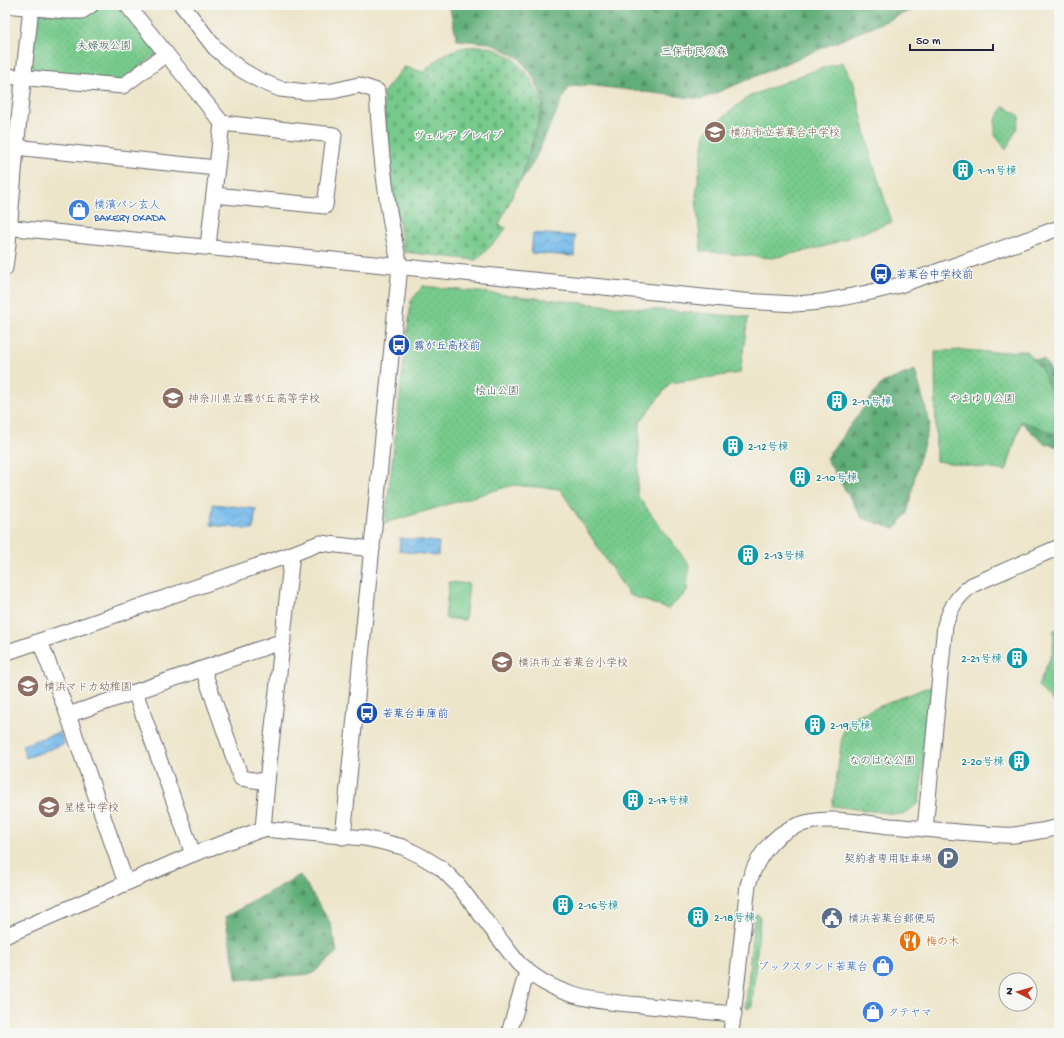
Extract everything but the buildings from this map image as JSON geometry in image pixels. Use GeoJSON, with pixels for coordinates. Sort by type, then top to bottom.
{"type":"FeatureCollection","features":[{"type":"Feature","properties":{"kind":"street"},"geometry":{"type":"LineString","coordinates":[[5,5],[66,11],[82,11],[91,5]]}},
{"type":"Feature","properties":{"kind":"street"},"geometry":{"type":"LineString","coordinates":[[127,5],[222,123],[334,135],[325,206],[214,195]]}},
{"type":"Feature","properties":{"kind":"street"},"geometry":{"type":"LineString","coordinates":[[182,5],[215,48],[240,69],[259,80],[280,89],[300,91],[333,91],[359,85],[377,92],[380,147],[385,187],[400,266],[343,836]]}},
{"type":"Feature","properties":{"kind":"street"},"geometry":{"type":"LineString","coordinates":[[5,268],[8,227],[10,147],[24,78],[31,7]]}},
{"type":"Feature","properties":{"kind":"street"},"geometry":{"type":"LineString","coordinates":[[5,76],[123,86],[166,54]]}},
{"type":"Feature","properties":{"kind":"street"},"geometry":{"type":"LineString","coordinates":[[208,246],[222,123]]}},
{"type":"Feature","properties":{"kind":"street"},"geometry":{"type":"LineString","coordinates":[[10,147],[216,168]]}},
{"type":"Feature","properties":{"kind":"street"},"geometry":{"type":"LineString","coordinates":[[8,227],[743,301],[795,304],[847,298],[900,285],[1059,228]]}},
{"type":"Feature","properties":{"kind":"street"},"geometry":{"type":"LineString","coordinates":[[5,653],[320,543],[372,549]]}},
{"type":"Feature","properties":{"kind":"street"},"geometry":{"type":"LineString","coordinates":[[925,829],[946,625],[952,607],[961,595],[972,585],[1059,547]]}},
{"type":"Feature","properties":{"kind":"street"},"geometry":{"type":"LineString","coordinates":[[263,829],[292,554]]}},
{"type":"Feature","properties":{"kind":"street"},"geometry":{"type":"LineString","coordinates":[[40,641],[68,715],[126,883]]}},
{"type":"Feature","properties":{"kind":"street"},"geometry":{"type":"LineString","coordinates":[[68,715],[283,641]]}},
{"type":"Feature","properties":{"kind":"street"},"geometry":{"type":"LineString","coordinates":[[203,669],[241,778],[267,782]]}},
{"type":"Feature","properties":{"kind":"street"},"geometry":{"type":"LineString","coordinates":[[135,692],[193,854]]}},
{"type":"Feature","properties":{"kind":"street"},"geometry":{"type":"LineString","coordinates":[[731,1033],[748,885],[751,873],[768,846],[781,834],[796,826],[828,819],[925,829],[1012,835],[1059,827]]}},
{"type":"Feature","properties":{"kind":"street"},"geometry":{"type":"LineString","coordinates":[[5,936],[193,854],[263,829],[343,836],[383,842],[403,847],[441,868],[458,885],[509,952],[527,972],[558,990],[586,999],[734,1014]]}},
{"type":"Feature","properties":{"kind":"street"},"geometry":{"type":"LineString","coordinates":[[509,1033],[527,972]]}},
{"type":"Feature","properties":{"kind":"green space","name":"夫婦坂公園"},"geometry":{"type":"Polygon","coordinates":[[[100,5],[116,5],[158,53],[121,81],[28,74],[34,13],[84,16],[100,5]]]}},
{"type":"Feature","properties":{"kind":"green space","name":"三保市民の森"},"geometry":{"type":"Polygon","coordinates":[[[449,5],[924,5],[702,99],[587,85],[568,87],[533,163],[520,182],[544,104],[534,77],[519,58],[491,43],[457,40],[449,5]]]}},
{"type":"Feature","properties":{"kind":"green space","name":"ヴェルデ グレイブ"},"geometry":{"type":"Polygon","coordinates":[[[480,46],[494,48],[514,59],[531,79],[543,105],[522,175],[499,225],[506,228],[500,237],[476,260],[404,252],[387,156],[383,93],[404,67],[424,72],[437,60],[449,52],[463,48],[480,46]]]}},
{"type":"Feature","properties":{"kind":"green space"},"geometry":{"type":"Polygon","coordinates":[[[842,62],[853,80],[871,157],[892,222],[823,247],[772,258],[701,251],[696,195],[705,132],[748,97],[807,73],[842,62]]]}},
{"type":"Feature","properties":{"kind":"green space"},"geometry":{"type":"Polygon","coordinates":[[[1004,106],[1020,116],[1016,130],[1006,150],[995,135],[995,121],[1004,106]]]}},
{"type":"Feature","properties":{"kind":"green space","name":"桧山公園"},"geometry":{"type":"Polygon","coordinates":[[[423,286],[611,306],[748,317],[740,373],[670,383],[640,422],[637,495],[689,565],[687,592],[668,609],[629,595],[560,489],[513,485],[385,523],[411,301],[423,286]]]}},
{"type":"Feature","properties":{"kind":"green space","name":"やまゆり公園"},"geometry":{"type":"Polygon","coordinates":[[[964,350],[990,352],[1026,351],[1042,370],[1051,392],[1059,419],[1056,434],[1021,421],[1006,471],[936,461],[935,351],[964,350]]]}},
{"type":"Feature","properties":{"kind":"green space"},"geometry":{"type":"Polygon","coordinates":[[[1003,355],[1044,360],[1059,382],[1059,447],[1043,443],[1021,422],[1006,471],[993,393],[1003,355]]]}},
{"type":"Feature","properties":{"kind":"green space"},"geometry":{"type":"Polygon","coordinates":[[[915,370],[930,424],[917,467],[907,513],[895,529],[862,518],[826,458],[882,383],[915,370]]]}},
{"type":"Feature","properties":{"kind":"green space"},"geometry":{"type":"Polygon","coordinates":[[[449,582],[469,584],[465,620],[445,618],[449,582]]]}},
{"type":"Feature","properties":{"kind":"green space"},"geometry":{"type":"Polygon","coordinates":[[[1059,628],[1059,708],[1038,686],[1053,651],[1054,630],[1059,628]]]}},
{"type":"Feature","properties":{"kind":"green space","name":"なのはな公園"},"geometry":{"type":"Polygon","coordinates":[[[933,685],[919,803],[903,815],[832,806],[842,736],[848,719],[933,685]]]}},
{"type":"Feature","properties":{"kind":"green space"},"geometry":{"type":"Polygon","coordinates":[[[300,875],[331,924],[337,952],[312,974],[237,980],[225,917],[300,875]]]}},
{"type":"Feature","properties":{"kind":"green space"},"geometry":{"type":"Polygon","coordinates":[[[758,914],[760,917],[752,1006],[748,1009],[746,1006],[754,917],[758,914]]]}},
{"type":"Feature","properties":{"kind":"water"},"geometry":{"type":"Polygon","coordinates":[[[533,233],[575,236],[574,256],[531,253],[533,233]]]}},
{"type":"Feature","properties":{"kind":"water"},"geometry":{"type":"Polygon","coordinates":[[[213,504],[256,509],[253,530],[211,525],[213,504]]]}},
{"type":"Feature","properties":{"kind":"water"},"geometry":{"type":"Polygon","coordinates":[[[400,538],[439,542],[438,556],[399,551],[400,538]]]}},
{"type":"Feature","properties":{"kind":"water"},"geometry":{"type":"Polygon","coordinates":[[[60,732],[64,744],[26,758],[22,745],[60,732]]]}},
{"type":"Feature","properties":{"kind":"place","name":"横浜市立若葉台中学校"},"geometry":{"type":"Point","coordinates":[715,132]}},
{"type":"Feature","properties":{"kind":"place","name":"1-11号棟"},"geometry":{"type":"Point","coordinates":[963,170]}},
{"type":"Feature","properties":{"kind":"place","name":"横濱パン玄人 BAKERY OKADA"},"geometry":{"type":"Point","coordinates":[79,210]}},
{"type":"Feature","properties":{"kind":"place","name":"若葉台中学校前"},"geometry":{"type":"Point","coordinates":[881,274]}},
{"type":"Feature","properties":{"kind":"place","name":"霧が丘高校前"},"geometry":{"type":"Point","coordinates":[399,345]}},
{"type":"Feature","properties":{"kind":"place","name":"神奈川県立霧が丘高等学校"},"geometry":{"type":"Point","coordinates":[173,398]}},
{"type":"Feature","properties":{"kind":"place","name":"2-11号棟"},"geometry":{"type":"Point","coordinates":[837,401]}},
{"type":"Feature","properties":{"kind":"place","name":"2-12号棟"},"geometry":{"type":"Point","coordinates":[733,446]}},
{"type":"Feature","properties":{"kind":"place","name":"2-10号棟"},"geometry":{"type":"Point","coordinates":[800,477]}},
{"type":"Feature","properties":{"kind":"place","name":"2-13号棟"},"geometry":{"type":"Point","coordinates":[748,555]}},
{"type":"Feature","properties":{"kind":"place","name":"2-21号棟"},"geometry":{"type":"Point","coordinates":[1017,658]}},
{"type":"Feature","properties":{"kind":"place","name":"横浜市立若葉台小学校"},"geometry":{"type":"Point","coordinates":[502,662]}},
{"type":"Feature","properties":{"kind":"place","name":"横浜マドカ幼稚園"},"geometry":{"type":"Point","coordinates":[28,686]}},
{"type":"Feature","properties":{"kind":"place","name":"若葉台車庫前"},"geometry":{"type":"Point","coordinates":[367,713]}},
{"type":"Feature","properties":{"kind":"place","name":"2-19号棟"},"geometry":{"type":"Point","coordinates":[815,725]}},
{"type":"Feature","properties":{"kind":"place","name":"2-20号棟"},"geometry":{"type":"Point","coordinates":[1019,761]}},
{"type":"Feature","properties":{"kind":"place","name":"2-17号棟"},"geometry":{"type":"Point","coordinates":[633,800]}},
{"type":"Feature","properties":{"kind":"place","name":"星槎中学校"},"geometry":{"type":"Point","coordinates":[49,807]}},
{"type":"Feature","properties":{"kind":"place","name":"契約者専用駐車場"},"geometry":{"type":"Point","coordinates":[948,858]}},
{"type":"Feature","properties":{"kind":"place","name":"2-16号棟"},"geometry":{"type":"Point","coordinates":[563,905]}},
{"type":"Feature","properties":{"kind":"place","name":"2-18号棟"},"geometry":{"type":"Point","coordinates":[698,917]}},
{"type":"Feature","properties":{"kind":"place","name":"横浜若葉台郵便局"},"geometry":{"type":"Point","coordinates":[832,918]}},
{"type":"Feature","properties":{"kind":"place","name":"梅の木"},"geometry":{"type":"Point","coordinates":[910,941]}},
{"type":"Feature","properties":{"kind":"place","name":"ブックスタンド若葉台"},"geometry":{"type":"Point","coordinates":[883,966]}},
{"type":"Feature","properties":{"kind":"place","name":"タテヤマ"},"geometry":{"type":"Point","coordinates":[873,1012]}}]}
